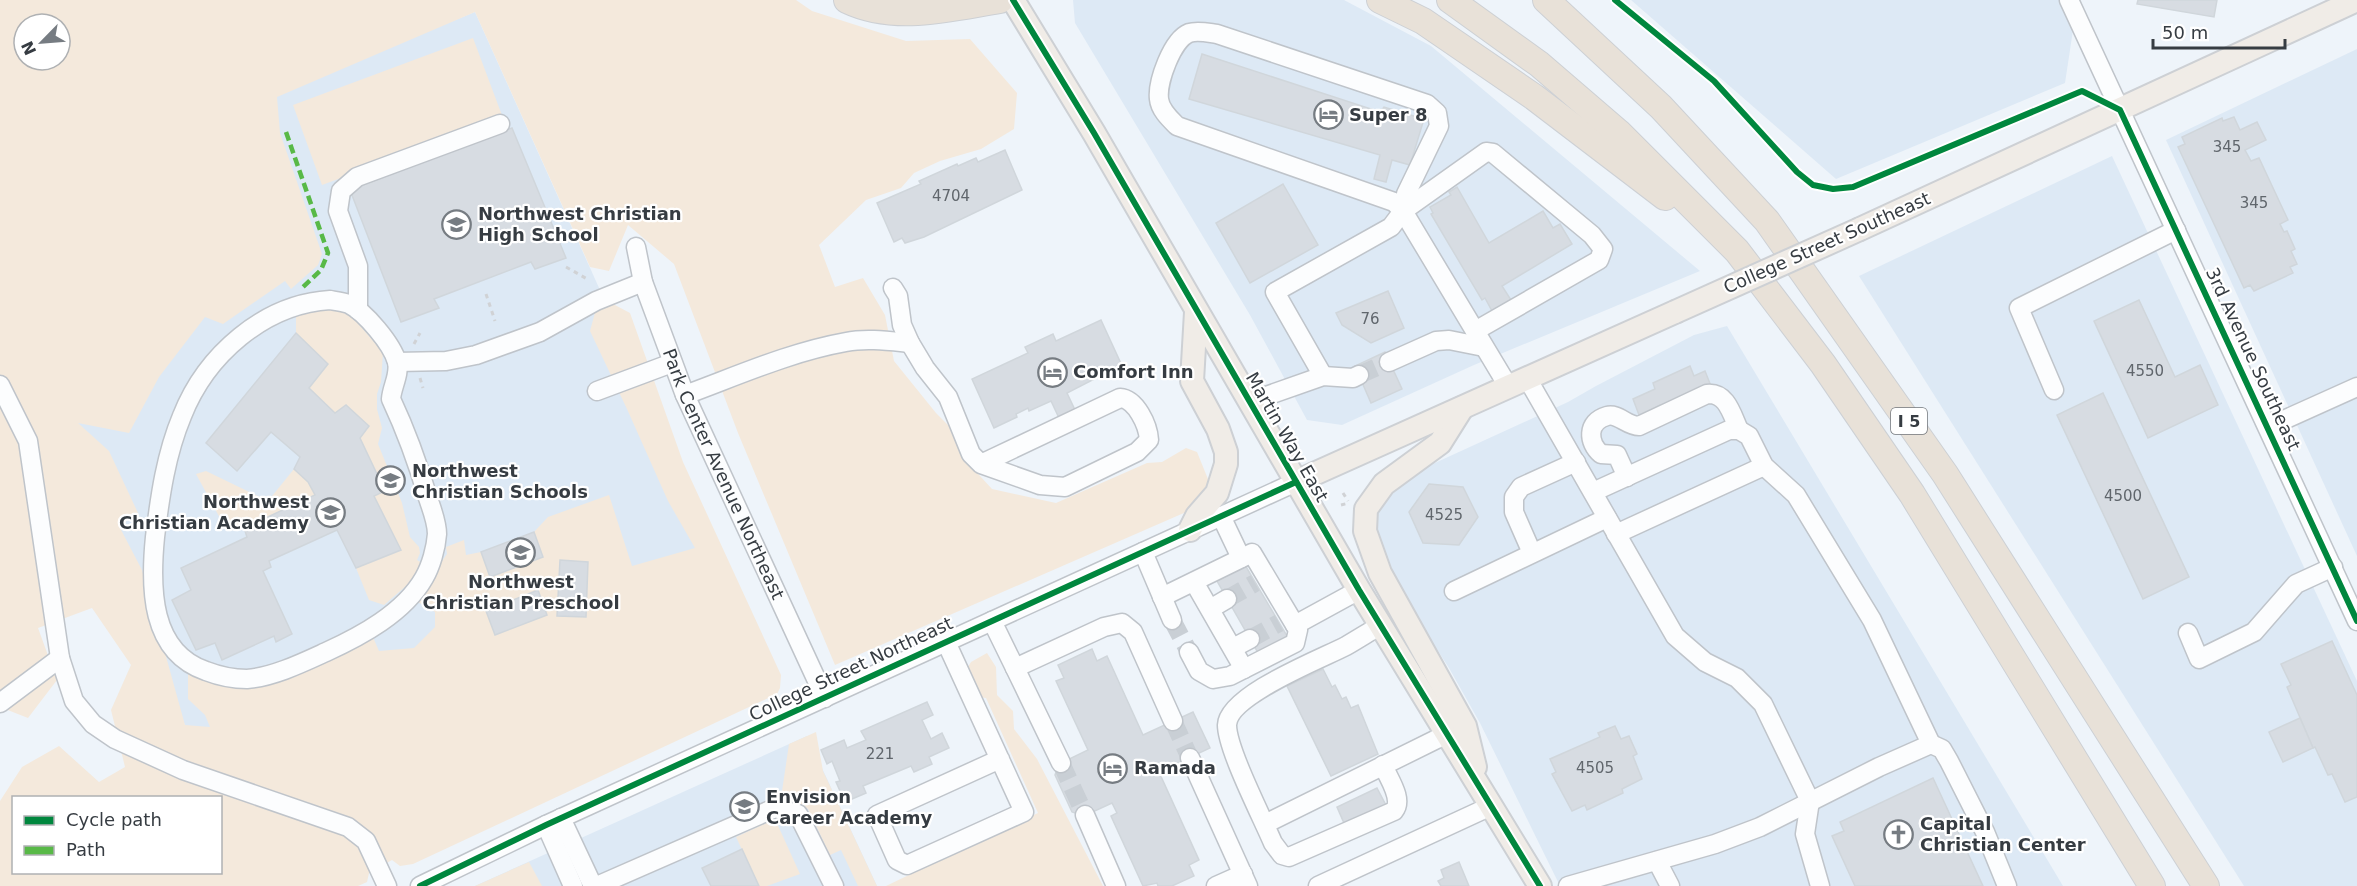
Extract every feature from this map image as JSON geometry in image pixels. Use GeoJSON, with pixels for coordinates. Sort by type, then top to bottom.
{"type":"FeatureCollection","features":[{"type":"Feature","properties":{"kind":"highway"},"geometry":{"type":"LineString","coordinates":[[847,0],[886,13],[954,8],[1000,0]]}},
{"type":"Feature","properties":{"kind":"highway"},"geometry":{"type":"LineString","coordinates":[[1380,0],[1424,21],[1534,97],[1737,251]]}},
{"type":"Feature","properties":{"kind":"highway","name":"I 5"},"geometry":{"type":"LineString","coordinates":[[1450,0],[1539,64],[1618,132],[1737,251],[1823,364],[1912,494],[2152,886]]}},
{"type":"Feature","properties":{"kind":"highway","name":"I 5"},"geometry":{"type":"LineString","coordinates":[[1546,2],[1661,107],[1767,222],[1945,474],[2206,886]]}},
{"type":"Feature","properties":{"kind":"main road","name":"Martin Way East"},"geometry":{"type":"LineString","coordinates":[[1013,0],[1094,133],[1359,590],[1540,886]]}},
{"type":"Feature","properties":{"kind":"main road","name":"College Street Southeast"},"geometry":{"type":"LineString","coordinates":[[1296,482],[1860,229],[2357,0]]}},
{"type":"Feature","properties":{"kind":"main road"},"geometry":{"type":"LineString","coordinates":[[1190,531],[1197,516],[1217,492],[1226,464],[1226,452],[1218,429],[1192,381],[1196,312]]}},
{"type":"Feature","properties":{"kind":"main road"},"geometry":{"type":"LineString","coordinates":[[1462,408],[1440,443],[1384,484],[1366,508],[1365,531],[1380,573],[1465,726],[1486,797]]}},
{"type":"Feature","properties":{"kind":"street","name":"3rd Avenue Southeast"},"geometry":{"type":"LineString","coordinates":[[2069,0],[2357,621]]}},
{"type":"Feature","properties":{"kind":"street"},"geometry":{"type":"LineString","coordinates":[[1403,212],[1406,195],[1439,126],[1437,113],[1427,104],[1217,34],[1189,33],[1172,49],[1159,88],[1159,101],[1167,117],[1177,126],[1394,202],[1403,212],[1480,339],[1518,382],[1576,462],[1675,636],[1705,662],[1737,678],[1763,704],[1810,801],[1806,834],[1820,886]]}},
{"type":"Feature","properties":{"kind":"street"},"geometry":{"type":"LineString","coordinates":[[358,310],[358,266],[338,212],[341,191],[357,177],[500,123]]}},
{"type":"Feature","properties":{"kind":"street"},"geometry":{"type":"LineString","coordinates":[[1323,376],[1275,292],[1391,227],[1403,212],[1486,152],[1493,153],[1592,235],[1603,249],[1599,260],[1480,339],[1436,341],[1389,362]]}},
{"type":"Feature","properties":{"kind":"street"},"geometry":{"type":"LineString","coordinates":[[2054,390],[2019,308],[2176,230]]}},
{"type":"Feature","properties":{"kind":"street","name":"Park Center Avenue Northeast"},"geometry":{"type":"LineString","coordinates":[[636,247],[643,282],[685,395],[825,698]]}},
{"type":"Feature","properties":{"kind":"street"},"geometry":{"type":"LineString","coordinates":[[397,362],[446,361],[476,355],[540,332],[596,301],[643,282]]}},
{"type":"Feature","properties":{"kind":"street"},"geometry":{"type":"LineString","coordinates":[[893,288],[898,296],[902,325],[910,343],[925,368],[948,397],[971,454],[981,464],[1040,485],[1065,487],[1137,452],[1149,440],[1148,433],[1133,403],[1127,398],[1120,398],[981,464]]}},
{"type":"Feature","properties":{"kind":"street"},"geometry":{"type":"LineString","coordinates":[[330,300],[348,303],[358,310],[385,340],[397,362],[398,376],[392,387],[392,399],[421,473],[437,534],[431,563],[415,591],[378,623],[360,635],[264,676],[247,679],[213,674],[197,668],[175,651],[165,638],[158,622],[152,572],[161,490],[178,423],[196,388],[222,354],[238,339],[277,312],[330,300]]}},
{"type":"Feature","properties":{"kind":"street"},"geometry":{"type":"LineString","coordinates":[[685,395],[779,360],[847,342],[879,340],[910,343]]}},
{"type":"Feature","properties":{"kind":"street"},"geometry":{"type":"LineString","coordinates":[[597,391],[672,363]]}},
{"type":"Feature","properties":{"kind":"street"},"geometry":{"type":"LineString","coordinates":[[1249,402],[1323,376],[1353,378],[1359,375]]}},
{"type":"Feature","properties":{"kind":"street"},"geometry":{"type":"LineString","coordinates":[[0,385],[28,441],[60,657],[74,701],[93,724],[115,739],[183,770],[348,827],[366,841],[387,886]]}},
{"type":"Feature","properties":{"kind":"street"},"geometry":{"type":"LineString","coordinates":[[2268,427],[2357,387]]}},
{"type":"Feature","properties":{"kind":"street"},"geometry":{"type":"LineString","coordinates":[[1627,477],[1617,455],[1601,454],[1592,443],[1590,435],[1592,428],[1605,416],[1611,415],[1628,425],[1639,426],[1707,394],[1714,393],[1723,398],[1739,430]]}},
{"type":"Feature","properties":{"kind":"street"},"geometry":{"type":"LineString","coordinates":[[1593,492],[1729,430],[1739,430],[1749,436],[1764,466],[1796,495],[1872,620],[1931,744],[1942,749],[1949,760],[1985,832],[2007,886]]}},
{"type":"Feature","properties":{"kind":"street"},"geometry":{"type":"LineString","coordinates":[[1532,553],[1514,512],[1514,497],[1521,487],[1576,462]]}},
{"type":"Feature","properties":{"kind":"street"},"geometry":{"type":"LineString","coordinates":[[1616,534],[1764,466]]}},
{"type":"Feature","properties":{"kind":"street","name":"College Street Northeast"},"geometry":{"type":"LineString","coordinates":[[420,886],[553,822],[1296,482]]}},
{"type":"Feature","properties":{"kind":"street"},"geometry":{"type":"LineString","coordinates":[[1221,516],[1241,558]]}},
{"type":"Feature","properties":{"kind":"street"},"geometry":{"type":"LineString","coordinates":[[1454,591],[1607,518]]}},
{"type":"Feature","properties":{"kind":"street"},"geometry":{"type":"LineString","coordinates":[[1143,552],[1172,620]]}},
{"type":"Feature","properties":{"kind":"street"},"geometry":{"type":"LineString","coordinates":[[1162,597],[1252,552],[1261,580],[1288,621],[1299,630],[1295,643],[1230,676],[1213,679],[1199,671],[1189,652]]}},
{"type":"Feature","properties":{"kind":"street"},"geometry":{"type":"LineString","coordinates":[[2188,633],[2199,659],[2254,632],[2296,584],[2333,567]]}},
{"type":"Feature","properties":{"kind":"street"},"geometry":{"type":"LineString","coordinates":[[1194,582],[1244,669]]}},
{"type":"Feature","properties":{"kind":"street"},"geometry":{"type":"LineString","coordinates":[[1288,621],[1359,590]]}},
{"type":"Feature","properties":{"kind":"street"},"geometry":{"type":"LineString","coordinates":[[1210,609],[1227,599]]}},
{"type":"Feature","properties":{"kind":"street"},"geometry":{"type":"LineString","coordinates":[[992,621],[1061,763]]}},
{"type":"Feature","properties":{"kind":"street"},"geometry":{"type":"LineString","coordinates":[[1015,668],[1104,627],[1122,623],[1133,632],[1173,721]]}},
{"type":"Feature","properties":{"kind":"street"},"geometry":{"type":"LineString","coordinates":[[1381,625],[1344,647],[1281,677],[1234,709],[1227,723],[1231,745],[1265,824],[1278,851],[1288,857],[1394,811],[1397,808],[1397,798],[1383,765]]}},
{"type":"Feature","properties":{"kind":"street"},"geometry":{"type":"LineString","coordinates":[[1233,648],[1250,639]]}},
{"type":"Feature","properties":{"kind":"street"},"geometry":{"type":"LineString","coordinates":[[946,642],[1000,759],[1024,812],[907,865],[897,860],[877,815],[1000,759]]}},
{"type":"Feature","properties":{"kind":"street"},"geometry":{"type":"LineString","coordinates":[[0,703],[60,657]]}},
{"type":"Feature","properties":{"kind":"street"},"geometry":{"type":"LineString","coordinates":[[1265,824],[1447,734]]}},
{"type":"Feature","properties":{"kind":"street"},"geometry":{"type":"LineString","coordinates":[[1568,886],[1715,844],[1760,827],[1931,744]]}},
{"type":"Feature","properties":{"kind":"street"},"geometry":{"type":"LineString","coordinates":[[1190,758],[1246,880],[1216,886]]}},
{"type":"Feature","properties":{"kind":"street"},"geometry":{"type":"LineString","coordinates":[[1318,886],[1486,797]]}},
{"type":"Feature","properties":{"kind":"street"},"geometry":{"type":"LineString","coordinates":[[553,822],[592,884],[599,885],[639,878],[775,808],[798,814],[834,886]]}},
{"type":"Feature","properties":{"kind":"street"},"geometry":{"type":"LineString","coordinates":[[1086,815],[1116,886]]}},
{"type":"Feature","properties":{"kind":"street"},"geometry":{"type":"LineString","coordinates":[[553,822],[573,886]]}},
{"type":"Feature","properties":{"kind":"street"},"geometry":{"type":"LineString","coordinates":[[1657,861],[1670,886]]}},
{"type":"Feature","properties":{"kind":"path"},"geometry":{"type":"LineString","coordinates":[[566,267],[589,280]]}},
{"type":"Feature","properties":{"kind":"path"},"geometry":{"type":"LineString","coordinates":[[486,294],[495,321]]}},
{"type":"Feature","properties":{"kind":"path"},"geometry":{"type":"LineString","coordinates":[[413,346],[420,333]]}},
{"type":"Feature","properties":{"kind":"path"},"geometry":{"type":"LineString","coordinates":[[419,375],[423,388]]}},
{"type":"Feature","properties":{"kind":"path"},"geometry":{"type":"LineString","coordinates":[[1343,493],[1349,503]]}},
{"type":"Feature","properties":{"kind":"shaded area"},"geometry":{"type":"Polygon","coordinates":[[[0,0],[796,0],[812,11],[906,41],[970,39],[1017,93],[1014,129],[981,149],[940,161],[914,173],[901,188],[866,200],[819,245],[835,287],[863,278],[885,315],[894,361],[951,428],[969,464],[992,489],[1056,503],[1147,463],[1162,462],[1186,448],[1197,452],[1210,484],[1193,509],[835,665],[738,433],[674,264],[628,225],[609,271],[590,267],[475,12],[277,97],[280,133],[322,254],[318,265],[291,289],[285,281],[223,324],[205,317],[159,377],[129,433],[78,423],[109,451],[138,513],[119,526],[142,570],[185,725],[210,727],[205,715],[188,699],[188,673],[237,683],[372,635],[379,651],[414,648],[435,627],[435,612],[418,602],[416,598],[447,554],[446,547],[464,540],[466,555],[481,552],[491,577],[543,557],[534,532],[548,517],[609,495],[632,566],[695,548],[668,501],[590,331],[596,309],[613,304],[630,313],[683,462],[781,675],[777,694],[413,864],[400,866],[392,860],[369,873],[367,882],[358,886],[0,886],[0,801],[22,767],[59,746],[99,782],[125,767],[111,710],[131,665],[92,608],[38,628],[57,680],[28,718],[0,707],[0,0]],[[560,561],[557,616],[585,617],[588,562],[560,561]],[[538,591],[486,611],[495,635],[547,615],[538,591]]]}},
{"type":"Feature","properties":{"kind":"shaded area"},"geometry":{"type":"Polygon","coordinates":[[[1073,0],[1344,0],[1431,46],[1700,271],[1474,365],[1342,425],[1307,420],[1250,315],[1075,23],[1073,0]]]}},
{"type":"Feature","properties":{"kind":"shaded area"},"geometry":{"type":"Polygon","coordinates":[[[1631,0],[2067,0],[2075,17],[2065,83],[1836,179],[1631,0]]]}},
{"type":"Feature","properties":{"kind":"shaded area","name":"Northwest Christian Schools"},"geometry":{"type":"Polygon","coordinates":[[[475,12],[778,686],[305,733],[185,726],[0,203],[475,12]]]}},
{"type":"Feature","properties":{"kind":"shaded area"},"geometry":{"type":"Polygon","coordinates":[[[473,38],[503,118],[322,185],[293,105],[473,38]]]}},
{"type":"Feature","properties":{"kind":"shaded area"},"geometry":{"type":"Polygon","coordinates":[[[2357,49],[2357,556],[2166,140],[2357,49]]]}},
{"type":"Feature","properties":{"kind":"shaded area"},"geometry":{"type":"Polygon","coordinates":[[[2112,156],[2357,681],[2357,886],[2244,886],[1859,276],[2112,156]]]}},
{"type":"Feature","properties":{"kind":"shaded area"},"geometry":{"type":"Polygon","coordinates":[[[333,307],[348,312],[383,352],[381,382],[377,394],[377,409],[382,428],[378,444],[402,503],[410,537],[419,547],[420,553],[417,560],[422,563],[413,580],[384,605],[369,600],[356,568],[401,550],[374,496],[360,438],[369,426],[346,406],[335,413],[309,388],[296,333],[296,316],[333,307]]]}},
{"type":"Feature","properties":{"kind":"shaded area"},"geometry":{"type":"Polygon","coordinates":[[[1727,326],[2063,886],[1560,886],[1480,723],[1449,668],[1376,555],[1372,531],[1383,498],[1413,473],[1568,402],[1694,335],[1727,326]]]}},
{"type":"Feature","properties":{"kind":"shaded area"},"geometry":{"type":"Polygon","coordinates":[[[294,469],[308,482],[315,495],[244,528],[227,531],[196,474],[206,471],[268,501],[294,469]]]}},
{"type":"Feature","properties":{"kind":"shaded area"},"geometry":{"type":"Polygon","coordinates":[[[987,653],[996,667],[997,695],[1013,711],[1014,729],[1037,759],[1103,886],[886,886],[1038,813],[986,698],[971,696],[962,677],[971,662],[987,653]]]}},
{"type":"Feature","properties":{"kind":"shaded area"},"geometry":{"type":"Polygon","coordinates":[[[816,732],[823,771],[877,886],[858,886],[841,850],[830,855],[808,809],[781,798],[789,744],[816,732]]]}},
{"type":"Feature","properties":{"kind":"shaded area","name":"Envision Career Academy"},"geometry":{"type":"Polygon","coordinates":[[[807,736],[877,886],[475,886],[807,736]]]}},
{"type":"Feature","properties":{"kind":"shaded area"},"geometry":{"type":"Polygon","coordinates":[[[775,819],[800,874],[767,886],[759,886],[736,837],[775,819]]]}},
{"type":"Feature","properties":{"kind":"shaded area"},"geometry":{"type":"Polygon","coordinates":[[[529,862],[542,886],[475,886],[529,862]]]}},
{"type":"Feature","properties":{"kind":"building"},"geometry":{"type":"Polygon","coordinates":[[[2138,0],[2217,0],[2214,17],[2137,4],[2138,0]]]}},
{"type":"Feature","properties":{"kind":"building","name":"Super 8"},"geometry":{"type":"Polygon","coordinates":[[[1202,54],[1380,112],[1384,107],[1424,119],[1410,165],[1392,160],[1386,182],[1374,179],[1380,155],[1189,99],[1202,54]]]}},
{"type":"Feature","properties":{"kind":"building"},"geometry":{"type":"Polygon","coordinates":[[[2234,117],[2240,130],[2257,122],[2266,140],[2245,150],[2251,161],[2259,158],[2288,220],[2280,224],[2284,232],[2287,231],[2295,249],[2291,251],[2297,264],[2290,267],[2293,273],[2254,291],[2250,285],[2244,288],[2178,147],[2185,144],[2182,137],[2222,118],[2223,121],[2234,117]]]}},
{"type":"Feature","properties":{"kind":"building","name":"Northwest Christian High School"},"geometry":{"type":"Polygon","coordinates":[[[512,128],[566,258],[535,269],[531,262],[434,299],[439,308],[401,322],[350,190],[512,128]]]}},
{"type":"Feature","properties":{"kind":"building"},"geometry":{"type":"Polygon","coordinates":[[[1005,150],[1022,190],[924,237],[905,243],[902,238],[894,242],[877,203],[921,184],[919,181],[957,164],[958,166],[976,158],[978,162],[1005,150]]]}},
{"type":"Feature","properties":{"kind":"building"},"geometry":{"type":"Polygon","coordinates":[[[1283,184],[1318,245],[1250,283],[1216,223],[1283,184]]]}},
{"type":"Feature","properties":{"kind":"building"},"geometry":{"type":"Polygon","coordinates":[[[1457,187],[1489,243],[1543,211],[1553,228],[1560,224],[1572,244],[1502,286],[1511,300],[1492,311],[1485,298],[1482,300],[1431,214],[1433,213],[1430,207],[1451,195],[1449,192],[1457,187]]]}},
{"type":"Feature","properties":{"kind":"building"},"geometry":{"type":"Polygon","coordinates":[[[1388,291],[1404,328],[1371,343],[1342,325],[1336,313],[1388,291]]]}},
{"type":"Feature","properties":{"kind":"building"},"geometry":{"type":"Polygon","coordinates":[[[2139,300],[2175,377],[2200,365],[2218,405],[2148,438],[2094,321],[2139,300]]]}},
{"type":"Feature","properties":{"kind":"building","name":"Comfort Inn"},"geometry":{"type":"Polygon","coordinates":[[[1101,320],[1123,368],[1101,378],[1100,376],[1067,393],[1075,410],[1059,418],[1051,401],[1029,411],[1028,408],[1016,414],[1017,417],[994,428],[972,379],[1028,353],[1025,347],[1053,334],[1056,341],[1101,320]]]}},
{"type":"Feature","properties":{"kind":"building","name":"Northwest Christian Academy"},"geometry":{"type":"Polygon","coordinates":[[[296,333],[328,364],[309,388],[335,413],[346,405],[369,426],[360,438],[385,491],[374,496],[401,550],[356,568],[337,530],[269,561],[271,567],[263,571],[292,634],[276,642],[274,636],[222,660],[215,643],[196,650],[172,600],[191,590],[181,568],[247,537],[244,528],[315,495],[308,482],[294,469],[300,457],[271,432],[237,471],[206,443],[296,333]]]}},
{"type":"Feature","properties":{"kind":"building"},"geometry":{"type":"Polygon","coordinates":[[[1385,352],[1402,389],[1371,403],[1355,366],[1385,352]]]}},
{"type":"Feature","properties":{"kind":"building"},"geometry":{"type":"Polygon","coordinates":[[[1690,366],[1694,376],[1705,371],[1711,386],[1661,409],[1660,405],[1639,415],[1633,399],[1655,389],[1653,383],[1690,366]]]}},
{"type":"Feature","properties":{"kind":"building"},"geometry":{"type":"Polygon","coordinates":[[[2103,393],[2189,577],[2143,599],[2057,415],[2103,393]]]}},
{"type":"Feature","properties":{"kind":"building"},"geometry":{"type":"Polygon","coordinates":[[[1429,484],[1463,487],[1478,517],[1459,545],[1423,543],[1409,512],[1429,484]]]}},
{"type":"Feature","properties":{"kind":"building","name":"Northwest Christian Preschool"},"geometry":{"type":"Polygon","coordinates":[[[534,532],[543,557],[490,577],[481,552],[534,532]]]}},
{"type":"Feature","properties":{"kind":"building"},"geometry":{"type":"Polygon","coordinates":[[[560,560],[588,562],[586,617],[557,616],[560,560]]]}},
{"type":"Feature","properties":{"kind":"building"},"geometry":{"type":"Polygon","coordinates":[[[1245,565],[1290,641],[1261,658],[1217,581],[1245,565]]]}},
{"type":"Feature","properties":{"kind":"building"},"geometry":{"type":"Polygon","coordinates":[[[538,590],[547,615],[495,635],[486,611],[538,590]]]}},
{"type":"Feature","properties":{"kind":"building"},"geometry":{"type":"Polygon","coordinates":[[[2332,641],[2357,695],[2357,797],[2345,802],[2332,774],[2328,775],[2315,747],[2313,748],[2287,687],[2291,685],[2281,664],[2332,641]]]}},
{"type":"Feature","properties":{"kind":"building","name":"Ramada"},"geometry":{"type":"Polygon","coordinates":[[[1092,649],[1097,661],[1107,656],[1143,735],[1193,712],[1210,748],[1159,772],[1199,860],[1189,865],[1194,876],[1172,886],[1158,886],[1157,883],[1143,886],[1111,816],[1117,813],[1112,803],[1084,816],[1072,812],[1055,775],[1059,764],[1088,750],[1056,681],[1064,678],[1058,665],[1092,649]]]}},
{"type":"Feature","properties":{"kind":"building"},"geometry":{"type":"Polygon","coordinates":[[[1323,669],[1332,687],[1335,685],[1342,699],[1346,697],[1351,708],[1358,705],[1378,754],[1331,776],[1287,686],[1323,669]]]}},
{"type":"Feature","properties":{"kind":"building"},"geometry":{"type":"Polygon","coordinates":[[[927,702],[933,715],[922,720],[931,739],[942,733],[949,748],[929,757],[932,764],[914,772],[911,766],[863,786],[866,793],[845,802],[836,782],[840,781],[832,761],[827,764],[821,750],[844,740],[847,748],[866,740],[861,731],[927,702]]]}},
{"type":"Feature","properties":{"kind":"building"},"geometry":{"type":"Polygon","coordinates":[[[2300,718],[2313,748],[2283,762],[2269,732],[2300,718]]]}},
{"type":"Feature","properties":{"kind":"building"},"geometry":{"type":"Polygon","coordinates":[[[1615,726],[1621,739],[1629,736],[1637,754],[1633,756],[1642,779],[1622,789],[1623,793],[1587,810],[1585,805],[1572,811],[1552,774],[1556,772],[1550,759],[1600,737],[1598,733],[1615,726]]]}},
{"type":"Feature","properties":{"kind":"building","name":"Capital Christian Center"},"geometry":{"type":"Polygon","coordinates":[[[1933,778],[1983,886],[1855,886],[1832,836],[1844,831],[1840,822],[1933,778]]]}},
{"type":"Feature","properties":{"kind":"building"},"geometry":{"type":"Polygon","coordinates":[[[1377,788],[1389,811],[1347,830],[1337,807],[1377,788]]]}},
{"type":"Feature","properties":{"kind":"building"},"geometry":{"type":"Polygon","coordinates":[[[742,849],[759,886],[711,886],[702,868],[742,849]]]}},
{"type":"Feature","properties":{"kind":"building"},"geometry":{"type":"Polygon","coordinates":[[[1459,862],[1469,886],[1441,886],[1438,881],[1444,878],[1441,870],[1459,862]]]}},
{"type":"Feature","properties":{"kind":"tunnel"},"geometry":{"type":"LineString","coordinates":[[1359,375],[1389,362]]}},
{"type":"Feature","properties":{"kind":"tunnel"},"geometry":{"type":"LineString","coordinates":[[1227,599],[1255,583]]}},
{"type":"Feature","properties":{"kind":"tunnel"},"geometry":{"type":"LineString","coordinates":[[1172,620],[1189,652]]}},
{"type":"Feature","properties":{"kind":"tunnel"},"geometry":{"type":"LineString","coordinates":[[1250,639],[1279,623]]}},
{"type":"Feature","properties":{"kind":"tunnel"},"geometry":{"type":"LineString","coordinates":[[1173,721],[1190,758]]}},
{"type":"Feature","properties":{"kind":"tunnel"},"geometry":{"type":"LineString","coordinates":[[1061,763],[1085,815]]}},
{"type":"Feature","properties":{"kind":"marked path"},"geometry":{"type":"LineString","coordinates":[[286,132],[328,253],[321,270],[302,288]]}},
{"type":"Feature","properties":{"kind":"cycle path"},"geometry":{"type":"LineString","coordinates":[[1013,0],[1094,133],[1359,590],[1540,886]]}},
{"type":"Feature","properties":{"kind":"cycle path"},"geometry":{"type":"LineString","coordinates":[[1615,0],[1714,81],[1797,172],[1813,185],[1833,189],[1853,187],[2082,91],[2120,110],[2357,621]]}},
{"type":"Feature","properties":{"kind":"cycle path"},"geometry":{"type":"LineString","coordinates":[[420,886],[546,825],[1296,482]]}},
{"type":"Feature","properties":{"kind":"place","name":"Super 8"},"geometry":{"type":"Point","coordinates":[1328,115]}},
{"type":"Feature","properties":{"kind":"place","name":"Northwest Christian High School"},"geometry":{"type":"Point","coordinates":[457,224]}},
{"type":"Feature","properties":{"kind":"place","name":"Comfort Inn"},"geometry":{"type":"Point","coordinates":[1052,372]}},
{"type":"Feature","properties":{"kind":"place","name":"Northwest Christian Schools"},"geometry":{"type":"Point","coordinates":[391,481]}},
{"type":"Feature","properties":{"kind":"place","name":"Northwest Christian Academy"},"geometry":{"type":"Point","coordinates":[330,512]}},
{"type":"Feature","properties":{"kind":"place","name":"Northwest Christian Preschool"},"geometry":{"type":"Point","coordinates":[521,553]}},
{"type":"Feature","properties":{"kind":"place","name":"Ramada"},"geometry":{"type":"Point","coordinates":[1113,768]}},
{"type":"Feature","properties":{"kind":"place","name":"Envision Career Academy"},"geometry":{"type":"Point","coordinates":[745,807]}},
{"type":"Feature","properties":{"kind":"place","name":"Capital Christian Center"},"geometry":{"type":"Point","coordinates":[1899,834]}}]}
